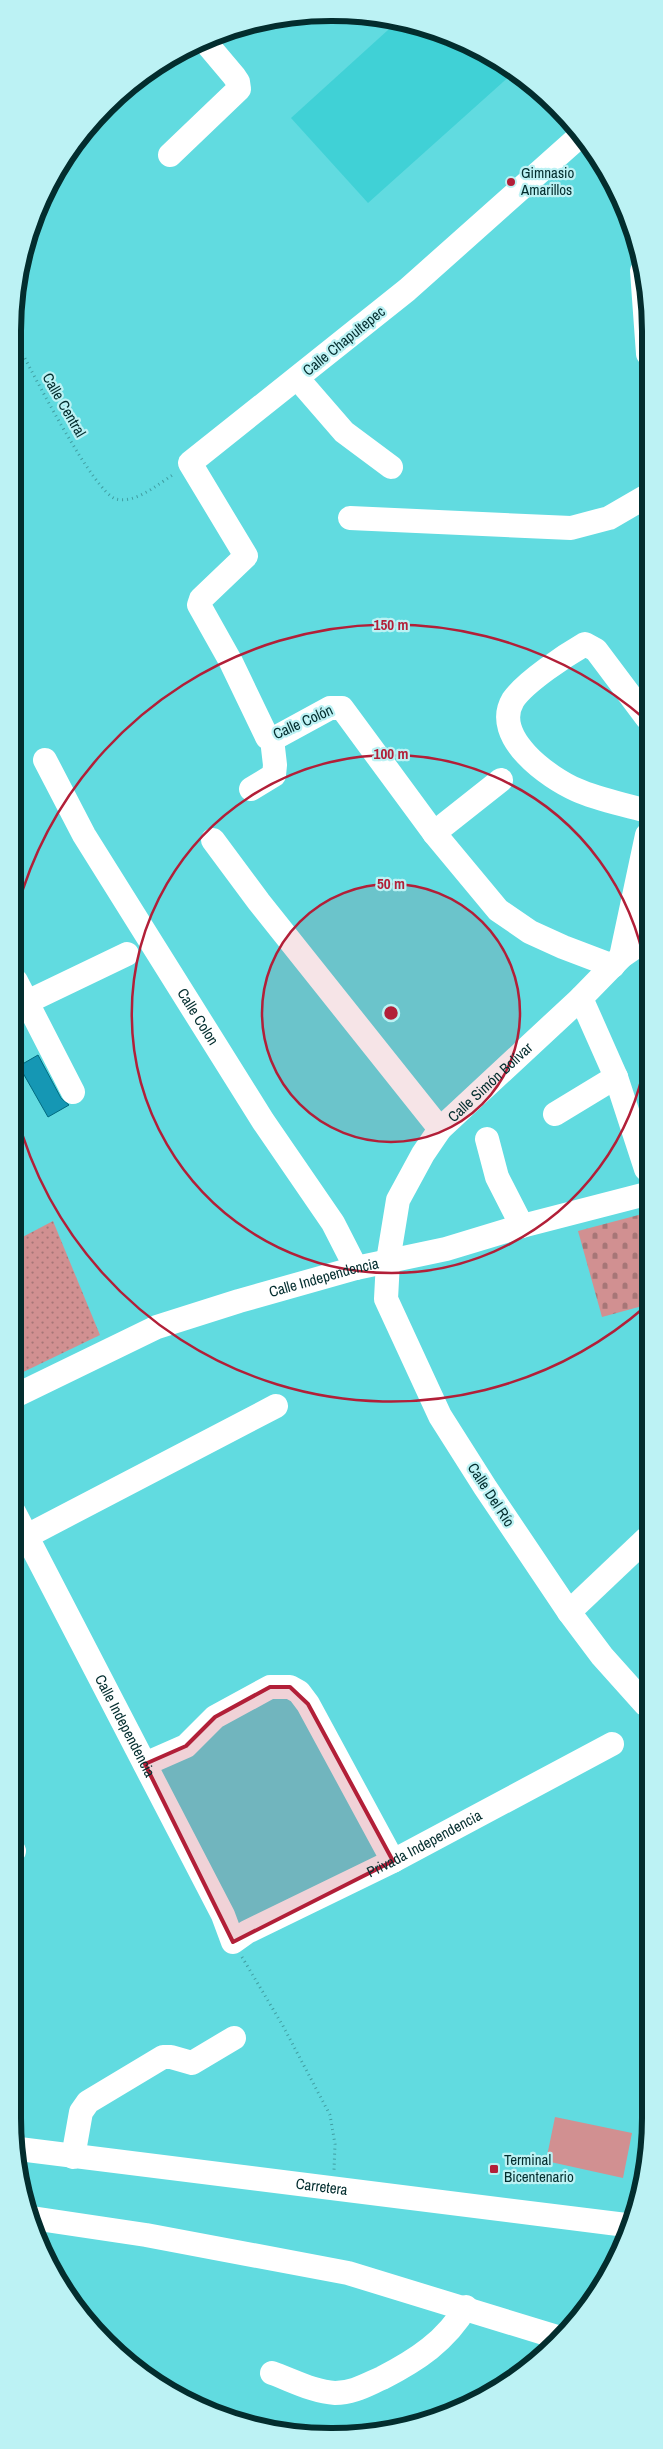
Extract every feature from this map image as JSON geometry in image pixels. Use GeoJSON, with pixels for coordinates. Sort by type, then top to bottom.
{"type":"FeatureCollection","features":[{"type":"Feature","properties":{"kind":"street"},"geometry":{"type":"LineString","coordinates":[[170,155],[239,89],[238,82],[209,47]]}},
{"type":"Feature","properties":{"kind":"street","name":"Calle Chapultepec"},"geometry":{"type":"LineString","coordinates":[[190,463],[298,379],[407,290],[575,140]]}},
{"type":"Feature","properties":{"kind":"street"},"geometry":{"type":"LineString","coordinates":[[298,379],[344,432],[390,468]]}},
{"type":"Feature","properties":{"kind":"street","name":"Calle Colón"},"geometry":{"type":"LineString","coordinates":[[190,463],[246,556],[201,599],[199,605],[231,662],[266,737],[272,739],[330,708],[338,706],[342,708],[434,833],[498,910],[530,932],[562,947],[617,962]]}},
{"type":"Feature","properties":{"kind":"street"},"geometry":{"type":"LineString","coordinates":[[350,518],[572,528],[609,518],[642,499]]}},
{"type":"Feature","properties":{"kind":"street"},"geometry":{"type":"LineString","coordinates":[[642,711],[596,650],[585,644],[563,657],[514,699],[508,717],[513,738],[522,751],[546,772],[578,791],[642,810]]}},
{"type":"Feature","properties":{"kind":"street"},"geometry":{"type":"LineString","coordinates":[[251,789],[274,775],[275,765],[272,739]]}},
{"type":"Feature","properties":{"kind":"street","name":"Calle Colon"},"geometry":{"type":"LineString","coordinates":[[45,760],[84,835],[258,1113],[333,1223],[356,1268]]}},
{"type":"Feature","properties":{"kind":"street"},"geometry":{"type":"LineString","coordinates":[[434,833],[501,780]]}},
{"type":"Feature","properties":{"kind":"street"},"geometry":{"type":"LineString","coordinates":[[214,840],[259,902],[440,1129]]}},
{"type":"Feature","properties":{"kind":"street"},"geometry":{"type":"LineString","coordinates":[[617,962],[642,855]]}},
{"type":"Feature","properties":{"kind":"street","name":"Calle Simón Bolívar"},"geometry":{"type":"LineString","coordinates":[[388,1261],[398,1200],[423,1154],[440,1129],[617,962],[642,945]]}},
{"type":"Feature","properties":{"kind":"street"},"geometry":{"type":"LineString","coordinates":[[27,1002],[127,954]]}},
{"type":"Feature","properties":{"kind":"street"},"geometry":{"type":"LineString","coordinates":[[21,991],[73,1092]]}},
{"type":"Feature","properties":{"kind":"street"},"geometry":{"type":"LineString","coordinates":[[581,998],[616,1077],[642,1157]]}},
{"type":"Feature","properties":{"kind":"street"},"geometry":{"type":"LineString","coordinates":[[555,1114],[616,1077]]}},
{"type":"Feature","properties":{"kind":"street"},"geometry":{"type":"LineString","coordinates":[[487,1139],[496,1177],[522,1226]]}},
{"type":"Feature","properties":{"kind":"street","name":"Calle Independencia"},"geometry":{"type":"LineString","coordinates":[[21,1393],[157,1327],[238,1301],[356,1268],[446,1249],[522,1226],[642,1195]]}},
{"type":"Feature","properties":{"kind":"street","name":"Calle Del Río"},"geometry":{"type":"LineString","coordinates":[[388,1261],[386,1299],[440,1416],[569,1612],[602,1656],[642,1701]]}},
{"type":"Feature","properties":{"kind":"street"},"geometry":{"type":"LineString","coordinates":[[27,1536],[276,1406]]}},
{"type":"Feature","properties":{"kind":"street","name":"Calle Independencia"},"geometry":{"type":"LineString","coordinates":[[21,1525],[223,1915],[233,1942]]}},
{"type":"Feature","properties":{"kind":"street"},"geometry":{"type":"LineString","coordinates":[[569,1612],[642,1543]]}},
{"type":"Feature","properties":{"kind":"street"},"geometry":{"type":"LineString","coordinates":[[145,1764],[186,1746],[215,1717],[270,1687],[290,1687],[300,1692],[308,1704],[393,1861]]}},
{"type":"Feature","properties":{"kind":"street","name":"Privada Independencia"},"geometry":{"type":"LineString","coordinates":[[233,1942],[247,1932],[393,1861],[612,1744]]}},
{"type":"Feature","properties":{"kind":"street"},"geometry":{"type":"LineString","coordinates":[[74,2157],[81,2112],[88,2102],[163,2057],[171,2057],[192,2063],[234,2038]]}},
{"type":"Feature","properties":{"kind":"street","name":"Carretera"},"geometry":{"type":"LineString","coordinates":[[23,2150],[622,2225]]}},
{"type":"Feature","properties":{"kind":"street"},"geometry":{"type":"LineString","coordinates":[[39,2219],[146,2235],[348,2273],[466,2307],[552,2335]]}},
{"type":"Feature","properties":{"kind":"street"},"geometry":{"type":"LineString","coordinates":[[272,2372],[311,2387],[334,2393],[355,2391],[414,2361],[444,2337],[456,2324],[466,2307]]}},
{"type":"Feature","properties":{"kind":"path","name":"Calle Central"},"geometry":{"type":"LineString","coordinates":[[21,349],[92,476],[112,498],[127,499],[146,492],[190,463]]}},
{"type":"Feature","properties":{"kind":"path"},"geometry":{"type":"LineString","coordinates":[[233,1942],[283,2026],[330,2115],[335,2144],[333,2189]]}},
{"type":"Feature","properties":{"kind":"highlighted area"},"geometry":{"type":"Polygon","coordinates":[[[270,1687],[290,1687],[308,1704],[393,1861],[233,1942],[145,1764],[186,1746],[215,1717],[270,1687]]]}},
{"type":"Feature","properties":{"kind":"shaded area"},"geometry":{"type":"Polygon","coordinates":[[[391,27],[431,38],[469,53],[508,77],[368,203],[291,118],[391,27]]]}},
{"type":"Feature","properties":{"kind":"green space"},"geometry":{"type":"Polygon","coordinates":[[[642,1214],[642,1306],[602,1317],[578,1231],[642,1214]]]}},
{"type":"Feature","properties":{"kind":"green space"},"geometry":{"type":"Polygon","coordinates":[[[53,1221],[100,1335],[21,1373],[21,1238],[53,1221]]]}},
{"type":"Feature","properties":{"kind":"green space"},"geometry":{"type":"Polygon","coordinates":[[[555,2117],[632,2133],[623,2178],[546,2161],[555,2117]]]}},
{"type":"Feature","properties":{"kind":"building"},"geometry":{"type":"Polygon","coordinates":[[[38,1055],[61,1098],[69,1105],[48,1117],[21,1070],[21,1065],[38,1055]]]}},
{"type":"Feature","properties":{"kind":"place","name":"Gimnasio Amarillos"},"geometry":{"type":"Point","coordinates":[511,182]}},
{"type":"Feature","properties":{"kind":"place","name":"Terminal Bicentenario"},"geometry":{"type":"Point","coordinates":[494,2169]}}]}
